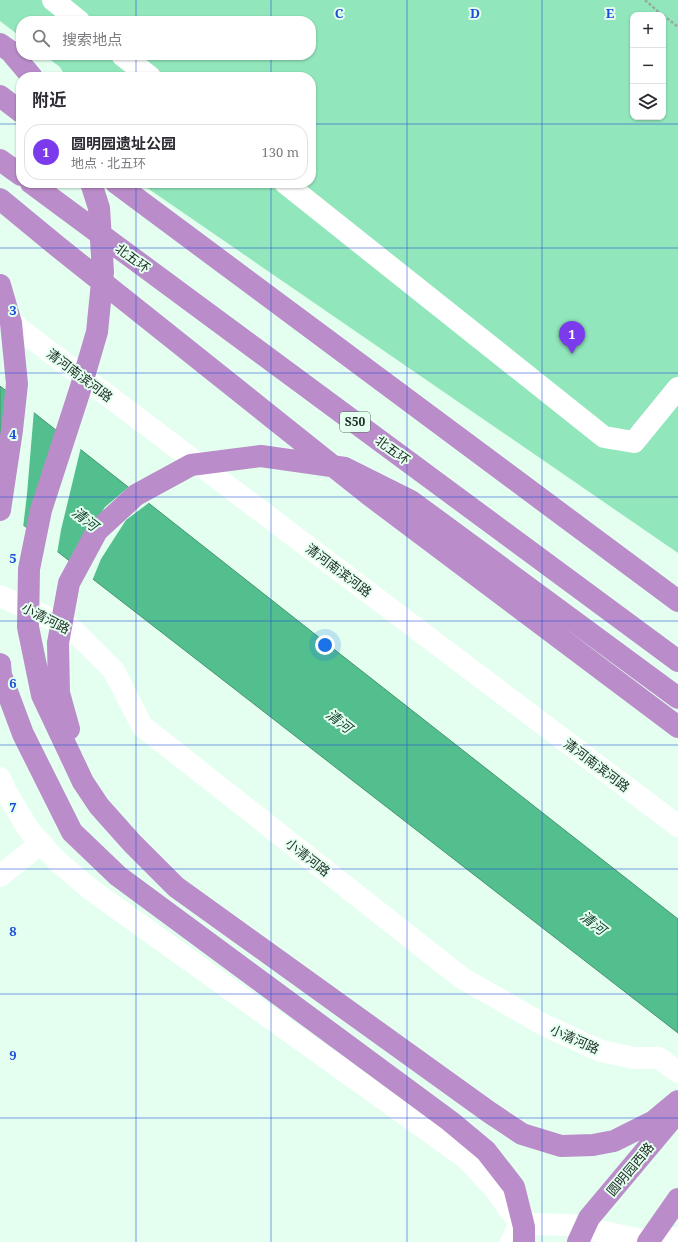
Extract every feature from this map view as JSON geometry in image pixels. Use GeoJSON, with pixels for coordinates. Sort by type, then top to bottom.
{"type":"FeatureCollection","features":[{"type":"Feature","properties":{"kind":"highway"},"geometry":{"type":"LineString","coordinates":[[0,44],[10,51],[16,58]]}},
{"type":"Feature","properties":{"kind":"highway"},"geometry":{"type":"LineString","coordinates":[[18,60],[28,72]]}},
{"type":"Feature","properties":{"kind":"highway"},"geometry":{"type":"LineString","coordinates":[[0,96],[16,108]]}},
{"type":"Feature","properties":{"kind":"highway"},"geometry":{"type":"LineString","coordinates":[[0,160],[16,171]]}},
{"type":"Feature","properties":{"kind":"highway","name":"北五环"},"geometry":{"type":"LineString","coordinates":[[38,188],[678,661]]}},
{"type":"Feature","properties":{"kind":"highway"},"geometry":{"type":"LineString","coordinates":[[93,188],[99,208],[103,272],[97,332],[41,510],[29,569],[28,627],[42,695],[83,782],[98,806],[176,887],[489,1112],[522,1134],[561,1146],[593,1145],[614,1141],[654,1122],[678,1101]]}},
{"type":"Feature","properties":{"kind":"highway"},"geometry":{"type":"LineString","coordinates":[[123,188],[678,601]]}},
{"type":"Feature","properties":{"kind":"highway"},"geometry":{"type":"LineString","coordinates":[[0,199],[368,494],[678,727]]}},
{"type":"Feature","properties":{"kind":"highway"},"geometry":{"type":"LineString","coordinates":[[0,285],[11,323],[17,384],[0,510]]}},
{"type":"Feature","properties":{"kind":"highway"},"geometry":{"type":"LineString","coordinates":[[445,428],[678,585]]}},
{"type":"Feature","properties":{"kind":"highway"},"geometry":{"type":"LineString","coordinates":[[83,782],[59,693],[58,643],[69,584],[97,532],[136,495],[191,465],[261,456],[345,468],[411,501],[678,698]]}},
{"type":"Feature","properties":{"kind":"highway"},"geometry":{"type":"LineString","coordinates":[[0,664],[2,676],[23,734],[72,832],[118,876],[444,1116],[486,1151],[514,1187],[524,1227],[518,1236]]}},
{"type":"Feature","properties":{"kind":"highway","name":"圆明园西路"},"geometry":{"type":"LineString","coordinates":[[578,1242],[589,1218],[678,1112]]}},
{"type":"Feature","properties":{"kind":"highway"},"geometry":{"type":"LineString","coordinates":[[648,1242],[678,1199]]}},
{"type":"Feature","properties":{"kind":"street"},"geometry":{"type":"LineString","coordinates":[[53,0],[73,16]]}},
{"type":"Feature","properties":{"kind":"street"},"geometry":{"type":"LineString","coordinates":[[128,60],[144,72]]}},
{"type":"Feature","properties":{"kind":"street"},"geometry":{"type":"LineString","coordinates":[[291,188],[604,437],[634,442],[678,388]]}},
{"type":"Feature","properties":{"kind":"street","name":"清河南滨河路"},"geometry":{"type":"LineString","coordinates":[[0,312],[21,330],[678,826]]}},
{"type":"Feature","properties":{"kind":"street","name":"小清河路"},"geometry":{"type":"LineString","coordinates":[[0,596],[71,628],[114,671],[142,726],[462,978],[544,1025],[601,1051],[634,1058],[659,1058],[678,1072]]}},
{"type":"Feature","properties":{"kind":"street"},"geometry":{"type":"LineString","coordinates":[[0,778],[6,792],[29,830],[56,860],[90,889],[466,1158],[496,1188],[518,1236],[572,1225],[651,1242]]}},
{"type":"Feature","properties":{"kind":"street"},"geometry":{"type":"LineString","coordinates":[[0,876],[42,843]]}},
{"type":"Feature","properties":{"kind":"street"},"geometry":{"type":"LineString","coordinates":[[662,1242],[678,1238]]}},
{"type":"Feature","properties":{"kind":"path"},"geometry":{"type":"LineString","coordinates":[[644,0],[659,12]]}},
{"type":"Feature","properties":{"kind":"path"},"geometry":{"type":"LineString","coordinates":[[666,18],[678,28]]}},
{"type":"Feature","properties":{"kind":"shaded area"},"geometry":{"type":"Polygon","coordinates":[[[0,0],[678,0],[678,553],[147,188],[316,188],[316,72],[63,72],[60,67],[51,60],[316,60],[316,16],[16,16],[16,33],[0,21],[0,0]]]}},
{"type":"Feature","properties":{"kind":"water","name":"清河"},"geometry":{"type":"Polygon","coordinates":[[[0,386],[678,919],[678,1033],[0,507],[0,386]]]}},
{"type":"Feature","properties":{"kind":"pier"},"geometry":{"type":"Polygon","coordinates":[[[14,395],[34,410],[23,528],[2,511],[14,395]]]}},
{"type":"Feature","properties":{"kind":"pier"},"geometry":{"type":"Polygon","coordinates":[[[61,432],[81,447],[61,530],[57,554],[37,539],[61,432]]]}},
{"type":"Feature","properties":{"kind":"pier"},"geometry":{"type":"Polygon","coordinates":[[[130,486],[150,502],[126,520],[101,559],[92,581],[72,565],[80,547],[105,507],[130,486]]]}},
{"type":"Feature","properties":{"kind":"place","name":"圆明园遗址公园"},"geometry":{"type":"Point","coordinates":[572,354]}}]}
